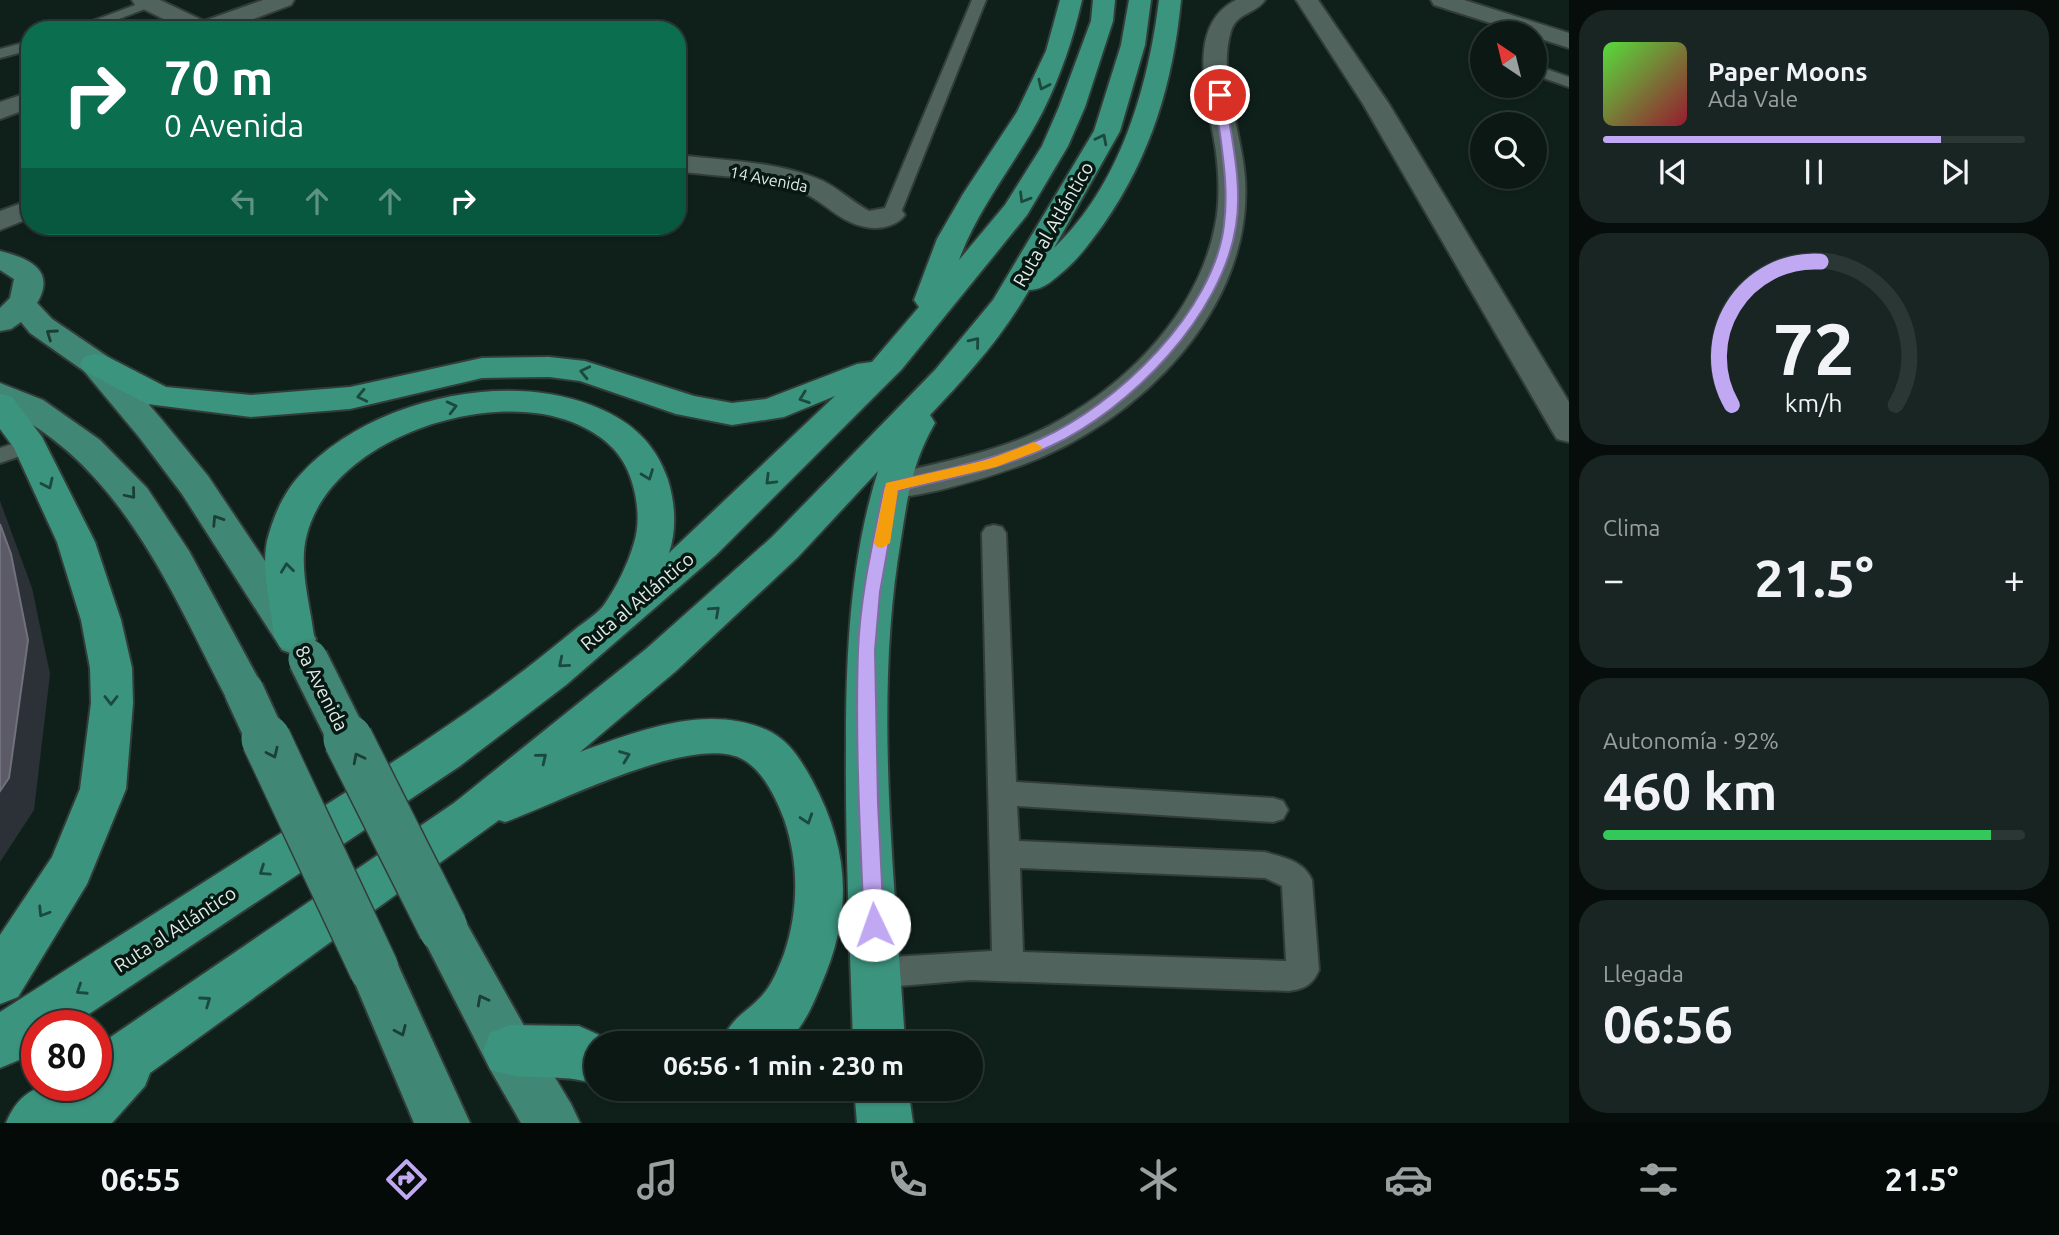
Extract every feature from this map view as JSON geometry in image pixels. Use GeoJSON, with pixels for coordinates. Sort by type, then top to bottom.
{"type":"FeatureCollection","features":[{"type":"Feature","properties":{"kind":"highway"},"geometry":{"type":"LineString","coordinates":[[919,328],[952,239],[977,194],[1030,112],[1058,51],[1070,0]]}},
{"type":"Feature","properties":{"kind":"highway","name":"Ruta al Atlántico"},"geometry":{"type":"LineString","coordinates":[[0,1042],[444,753],[551,673],[704,545],[890,362],[1017,209],[1055,146],[1086,70],[1102,21],[1104,0]]}},
{"type":"Feature","properties":{"kind":"highway","name":"Ruta al Atlántico"},"geometry":{"type":"LineString","coordinates":[[112,1068],[470,817],[661,660],[785,547],[947,377],[1006,304],[1107,131],[1133,45],[1140,0]]}},
{"type":"Feature","properties":{"kind":"highway"},"geometry":{"type":"LineString","coordinates":[[1006,304],[1073,246],[1109,196],[1133,152],[1150,110],[1166,49],[1170,0]]}},
{"type":"Feature","properties":{"kind":"highway"},"geometry":{"type":"LineString","coordinates":[[96,364],[159,397],[251,406],[350,398],[482,368],[549,367],[585,371],[688,406],[732,414],[772,409],[890,362]]}},
{"type":"Feature","properties":{"kind":"highway"},"geometry":{"type":"LineString","coordinates":[[878,1031],[868,803],[867,650],[872,592],[891,487],[901,450],[947,377]]}},
{"type":"Feature","properties":{"kind":"highway"},"geometry":{"type":"LineString","coordinates":[[301,648],[285,548],[299,504],[322,473],[365,442],[417,416],[461,404],[503,398],[567,406],[610,425],[633,445],[648,472],[656,499],[652,547],[616,619]]}},
{"type":"Feature","properties":{"kind":"highway"},"geometry":{"type":"LineString","coordinates":[[0,405],[15,450],[76,542],[101,620],[111,668],[109,752],[103,789],[70,869],[0,980]]}},
{"type":"Feature","properties":{"kind":"highway"},"geometry":{"type":"LineString","coordinates":[[470,817],[654,744],[703,736],[738,739],[768,751],[802,804],[814,839],[822,890],[810,954],[784,1009],[760,1031]]}},
{"type":"Feature","properties":{"kind":"highway"},"geometry":{"type":"LineString","coordinates":[[76,1123],[150,1041]]}},
{"type":"Feature","properties":{"kind":"highway"},"geometry":{"type":"LineString","coordinates":[[509,1051],[584,1054]]}},
{"type":"Feature","properties":{"kind":"highway"},"geometry":{"type":"LineString","coordinates":[[34,1123],[65,1101]]}},
{"type":"Feature","properties":{"kind":"highway"},"geometry":{"type":"LineString","coordinates":[[883,1101],[886,1123]]}},
{"type":"Feature","properties":{"kind":"main road"},"geometry":{"type":"LineString","coordinates":[[0,260],[19,267],[29,277],[29,290],[11,313]]}},
{"type":"Feature","properties":{"kind":"main road","name":"8a Avenida"},"geometry":{"type":"LineString","coordinates":[[11,313],[41,326],[96,364],[195,485],[301,648],[443,928],[509,1051],[552,1123]]}},
{"type":"Feature","properties":{"kind":"main road"},"geometry":{"type":"LineString","coordinates":[[0,394],[31,408],[88,448],[134,496],[175,561],[244,691],[374,969],[442,1123]]}},
{"type":"Feature","properties":{"kind":"street"},"geometry":{"type":"LineString","coordinates":[[227,21],[283,0]]}},
{"type":"Feature","properties":{"kind":"street"},"geometry":{"type":"LineString","coordinates":[[891,487],[991,464],[1046,442],[1086,420],[1147,370],[1186,328],[1218,270],[1230,226],[1231,180],[1215,54],[1226,17],[1237,7],[1254,0]]}},
{"type":"Feature","properties":{"kind":"street"},"geometry":{"type":"LineString","coordinates":[[1307,0],[1376,104],[1569,431]]}},
{"type":"Feature","properties":{"kind":"street"},"geometry":{"type":"LineString","coordinates":[[1442,0],[1569,41]]}},
{"type":"Feature","properties":{"kind":"street"},"geometry":{"type":"LineString","coordinates":[[147,2],[185,21]]}},
{"type":"Feature","properties":{"kind":"street"},"geometry":{"type":"LineString","coordinates":[[0,111],[21,103]]}},
{"type":"Feature","properties":{"kind":"street","name":"14 Avenida"},"geometry":{"type":"LineString","coordinates":[[686,164],[795,181],[830,195],[864,221],[874,222],[891,215]]}},
{"type":"Feature","properties":{"kind":"street"},"geometry":{"type":"LineString","coordinates":[[0,221],[21,212]]}},
{"type":"Feature","properties":{"kind":"lane"},"geometry":{"type":"LineString","coordinates":[[891,215],[979,0]]}},
{"type":"Feature","properties":{"kind":"lane"},"geometry":{"type":"LineString","coordinates":[[98,21],[147,2]]}},
{"type":"Feature","properties":{"kind":"lane"},"geometry":{"type":"LineString","coordinates":[[0,54],[21,48]]}},
{"type":"Feature","properties":{"kind":"lane"},"geometry":{"type":"LineString","coordinates":[[1547,74],[1569,82]]}},
{"type":"Feature","properties":{"kind":"lane"},"geometry":{"type":"LineString","coordinates":[[994,533],[1008,966]]}},
{"type":"Feature","properties":{"kind":"lane"},"geometry":{"type":"LineString","coordinates":[[1003,793],[1273,810]]}},
{"type":"Feature","properties":{"kind":"lane"},"geometry":{"type":"LineString","coordinates":[[876,973],[971,965],[1289,976],[1297,975],[1303,970],[1297,880],[1287,872],[1265,865],[1005,854]]}},
{"type":"Feature","properties":{"kind":"building"},"geometry":{"type":"Polygon","coordinates":[[[0,524],[11,554],[28,640],[9,778],[0,791],[0,524]]]}},
{"type":"Feature","properties":{"kind":"slow traffic"},"geometry":{"type":"LineString","coordinates":[[882,543],[891,487],[991,464],[1034,447]]}},
{"type":"Feature","properties":{"kind":"route"},"geometry":{"type":"LineString","coordinates":[[874,925],[868,803],[867,650],[872,592],[891,487],[991,464],[1046,442],[1086,420],[1147,370],[1186,328],[1218,270],[1230,226],[1229,152],[1220,95]]}}]}
